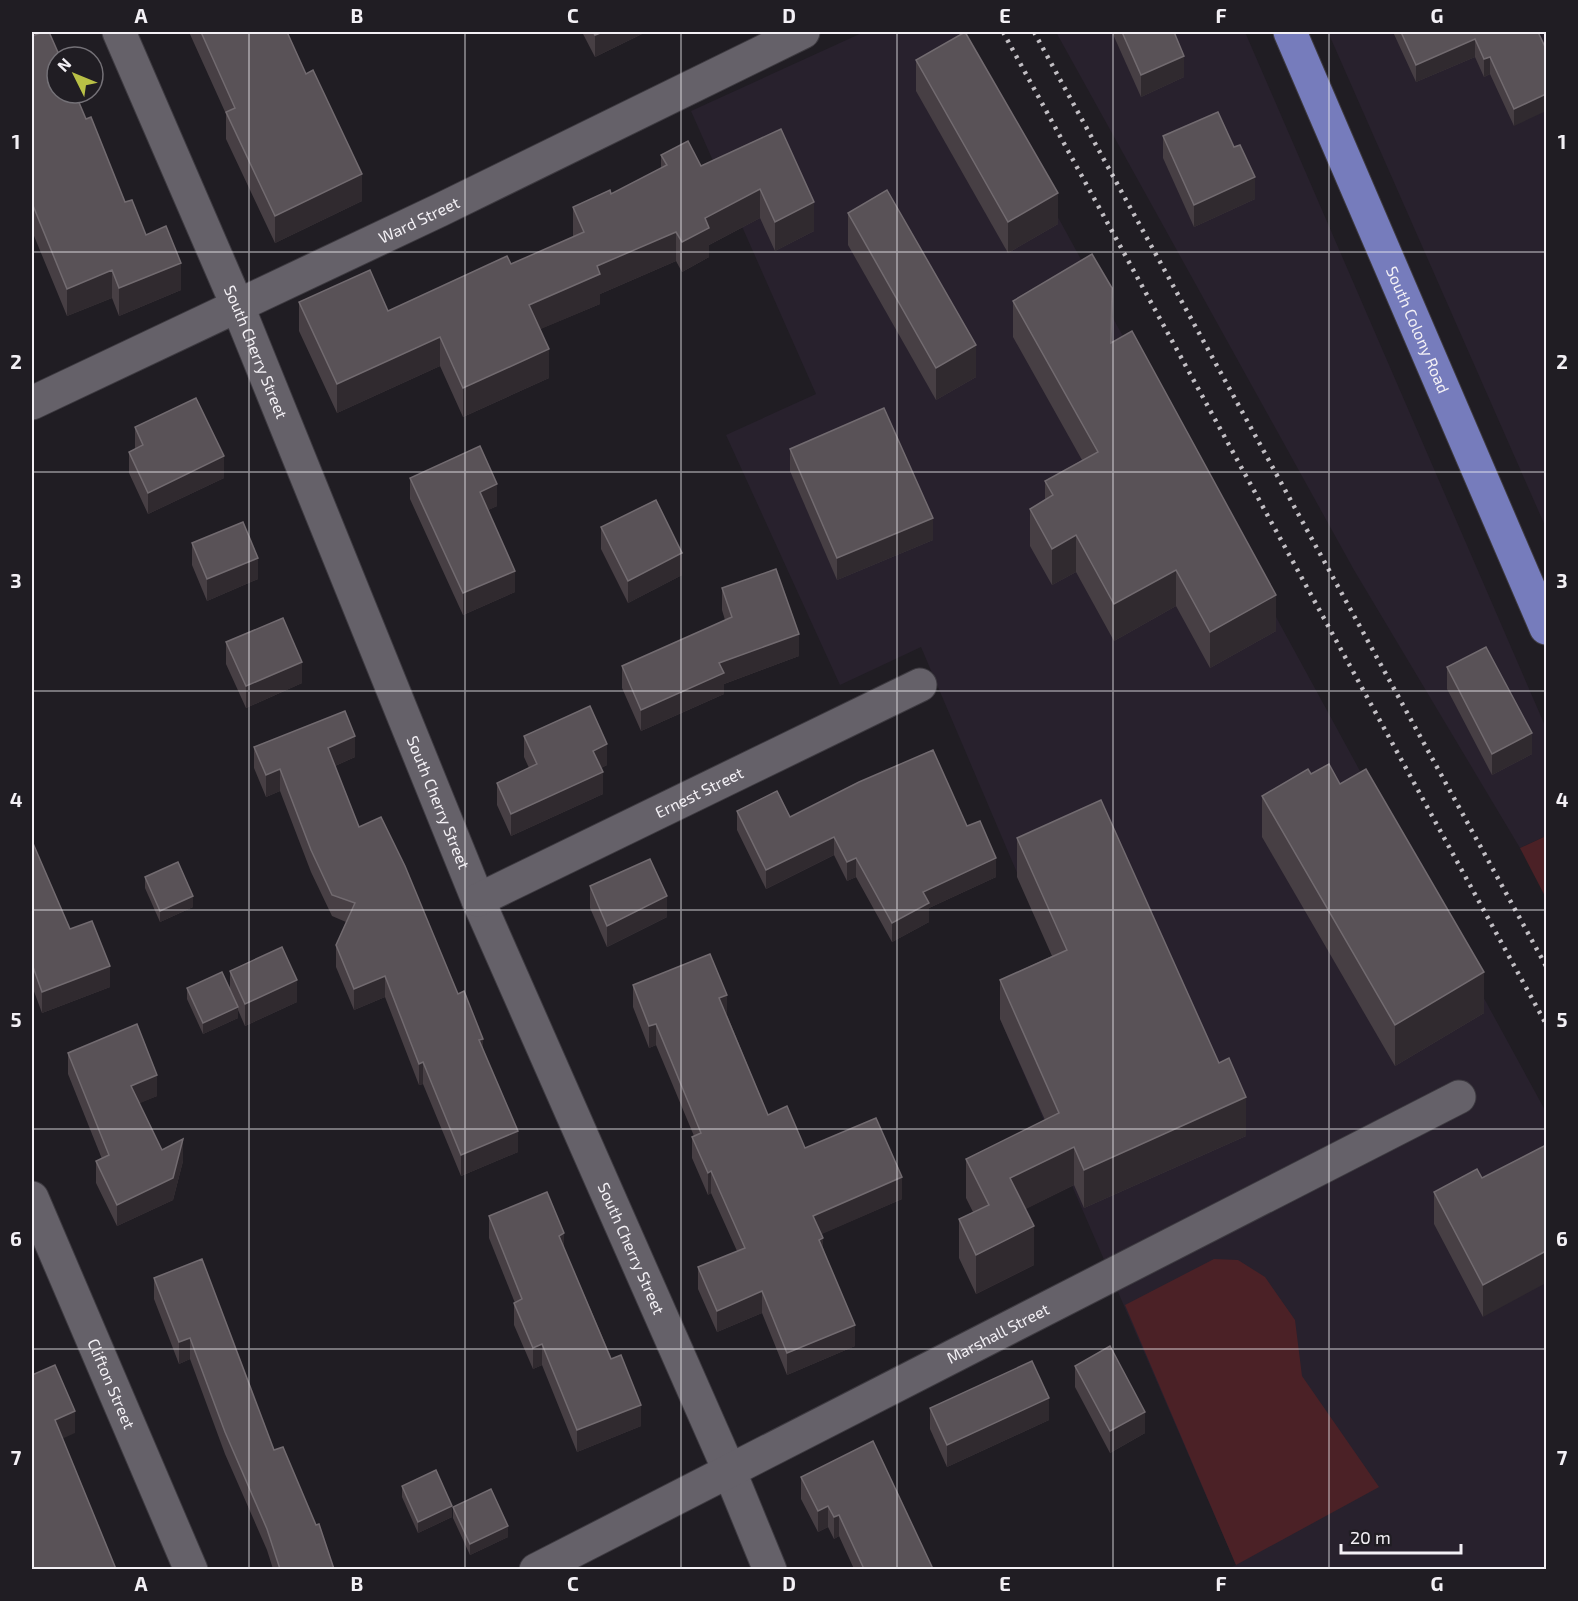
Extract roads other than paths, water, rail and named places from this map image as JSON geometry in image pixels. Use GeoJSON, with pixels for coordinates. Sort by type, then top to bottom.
{"type":"FeatureCollection","features":[{"type":"Feature","properties":{"kind":"main road","name":"South Colony Road"},"geometry":{"type":"LineString","coordinates":[[1290,32],[1546,628]]}},
{"type":"Feature","properties":{"kind":"street","name":"South Cherry Street"},"geometry":{"type":"LineString","coordinates":[[119,32],[238,307],[478,900],[729,1470],[770,1569]]}},
{"type":"Feature","properties":{"kind":"street","name":"Ward Street"},"geometry":{"type":"LineString","coordinates":[[32,403],[238,307],[803,32]]}},
{"type":"Feature","properties":{"kind":"street","name":"Ernest Street"},"geometry":{"type":"LineString","coordinates":[[478,900],[920,685]]}},
{"type":"Feature","properties":{"kind":"street","name":"Marshall Street"},"geometry":{"type":"LineString","coordinates":[[536,1569],[1459,1097]]}},
{"type":"Feature","properties":{"kind":"street","name":"Clifton Street"},"geometry":{"type":"LineString","coordinates":[[32,1198],[191,1569]]}},
{"type":"Feature","properties":{"kind":"railway"},"geometry":{"type":"LineString","coordinates":[[1003,32],[1546,1024]]}},
{"type":"Feature","properties":{"kind":"railway"},"geometry":{"type":"LineString","coordinates":[[1034,32],[1546,966]]}}]}
